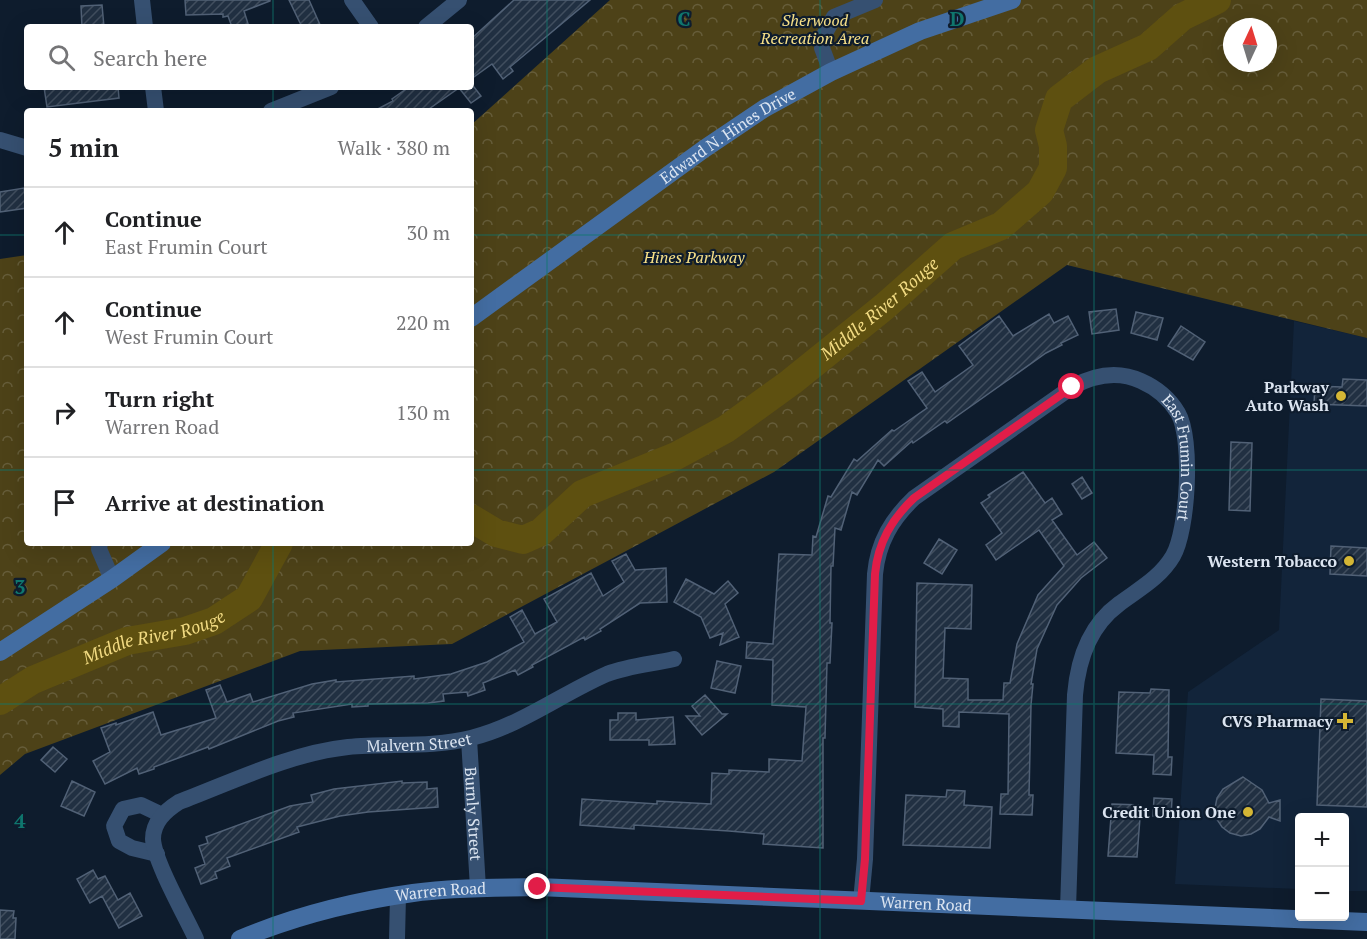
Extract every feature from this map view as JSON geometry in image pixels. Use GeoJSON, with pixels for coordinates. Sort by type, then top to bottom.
{"type":"FeatureCollection","features":[{"type":"Feature","properties":{"kind":"main road","name":"Edward N. Hines Drive"},"geometry":{"type":"LineString","coordinates":[[474,316],[704,148],[765,108],[831,72],[920,31],[1012,0]]}},
{"type":"Feature","properties":{"kind":"main road"},"geometry":{"type":"LineString","coordinates":[[0,652],[112,579],[158,546]]}},
{"type":"Feature","properties":{"kind":"main road","name":"Warren Road"},"geometry":{"type":"LineString","coordinates":[[240,939],[297,919],[344,906],[415,892],[538,887],[1367,922]]}},
{"type":"Feature","properties":{"kind":"street"},"geometry":{"type":"LineString","coordinates":[[142,0],[146,24]]}},
{"type":"Feature","properties":{"kind":"street"},"geometry":{"type":"LineString","coordinates":[[352,0],[369,24]]}},
{"type":"Feature","properties":{"kind":"street"},"geometry":{"type":"LineString","coordinates":[[430,24],[459,0]]}},
{"type":"Feature","properties":{"kind":"street"},"geometry":{"type":"LineString","coordinates":[[831,72],[822,48],[825,33],[834,16],[876,0]]}},
{"type":"Feature","properties":{"kind":"street"},"geometry":{"type":"LineString","coordinates":[[153,90],[156,108]]}},
{"type":"Feature","properties":{"kind":"street"},"geometry":{"type":"LineString","coordinates":[[278,108],[324,90]]}},
{"type":"Feature","properties":{"kind":"street"},"geometry":{"type":"LineString","coordinates":[[0,140],[24,147]]}},
{"type":"Feature","properties":{"kind":"street","name":"East Frumin Court"},"geometry":{"type":"LineString","coordinates":[[861,901],[865,859],[875,574],[880,546],[894,519],[914,498],[1085,380],[1105,375],[1117,375],[1134,378],[1162,393],[1179,414],[1185,430],[1185,507],[1182,531],[1174,554],[1158,576],[1118,604],[1100,621],[1080,660],[1075,695],[1068,909]]}},
{"type":"Feature","properties":{"kind":"street"},"geometry":{"type":"LineString","coordinates":[[100,546],[112,579]]}},
{"type":"Feature","properties":{"kind":"street","name":"Malvern Street"},"geometry":{"type":"LineString","coordinates":[[162,815],[178,802],[313,753],[347,747],[429,744],[470,739],[539,710],[606,675],[674,659]]}},
{"type":"Feature","properties":{"kind":"street","name":"Burnly Street"},"geometry":{"type":"LineString","coordinates":[[470,739],[478,888]]}},
{"type":"Feature","properties":{"kind":"street"},"geometry":{"type":"LineString","coordinates":[[157,854],[132,848],[119,841],[114,826],[123,810],[141,805],[162,815],[153,838],[157,854],[196,939]]}},
{"type":"Feature","properties":{"kind":"street"},"geometry":{"type":"LineString","coordinates":[[397,939],[398,896]]}},
{"type":"Feature","properties":{"kind":"shaded area"},"geometry":{"type":"Polygon","coordinates":[[[1294,321],[1367,338],[1367,891],[1349,891],[1349,813],[1295,813],[1295,889],[1175,884],[1188,692],[1279,630],[1294,321]]]}},
{"type":"Feature","properties":{"kind":"green space","name":"Hines Parkway"},"geometry":{"type":"Polygon","coordinates":[[[610,0],[1367,0],[1367,338],[1067,265],[774,472],[452,644],[300,651],[25,754],[0,775],[0,259],[24,255],[24,546],[474,546],[474,122],[610,0]]]}},
{"type":"Feature","properties":{"kind":"building"},"geometry":{"type":"Polygon","coordinates":[[[185,0],[270,0],[244,11],[248,24],[231,24],[228,16],[223,17],[223,14],[186,15],[185,0]]]}},
{"type":"Feature","properties":{"kind":"building"},"geometry":{"type":"Polygon","coordinates":[[[289,0],[309,0],[320,24],[301,24],[289,0]]]}},
{"type":"Feature","properties":{"kind":"building"},"geometry":{"type":"Polygon","coordinates":[[[514,0],[590,0],[510,67],[513,71],[503,79],[492,64],[474,77],[474,36],[514,0]]]}},
{"type":"Feature","properties":{"kind":"building"},"geometry":{"type":"Polygon","coordinates":[[[102,5],[104,24],[82,24],[81,6],[102,5]]]}},
{"type":"Feature","properties":{"kind":"building"},"geometry":{"type":"Polygon","coordinates":[[[474,87],[481,96],[471,103],[461,90],[474,90],[474,87]]]}},
{"type":"Feature","properties":{"kind":"building"},"geometry":{"type":"Polygon","coordinates":[[[44,90],[118,90],[119,98],[47,107],[44,90]]]}},
{"type":"Feature","properties":{"kind":"building"},"geometry":{"type":"Polygon","coordinates":[[[405,90],[456,90],[430,108],[380,108],[393,101],[392,99],[405,90]]]}},
{"type":"Feature","properties":{"kind":"building"},"geometry":{"type":"Polygon","coordinates":[[[24,188],[24,208],[0,212],[0,192],[24,188]]]}},
{"type":"Feature","properties":{"kind":"building"},"geometry":{"type":"Polygon","coordinates":[[[1116,309],[1119,330],[1092,334],[1089,312],[1116,309]]]}},
{"type":"Feature","properties":{"kind":"building"},"geometry":{"type":"Polygon","coordinates":[[[1136,312],[1163,318],[1157,340],[1131,333],[1136,312]]]}},
{"type":"Feature","properties":{"kind":"building"},"geometry":{"type":"Polygon","coordinates":[[[1049,314],[1054,323],[1068,316],[1078,335],[1046,353],[947,423],[945,421],[913,443],[912,441],[884,466],[878,460],[857,495],[852,492],[841,530],[835,528],[833,566],[831,566],[830,663],[827,663],[825,738],[823,738],[823,848],[763,844],[764,834],[634,825],[634,829],[580,825],[582,799],[657,804],[657,801],[711,804],[712,773],[729,774],[729,770],[769,772],[769,759],[802,761],[806,707],[772,705],[773,660],[746,658],[747,642],[773,644],[779,554],[812,555],[813,536],[816,537],[828,496],[831,497],[854,459],[857,461],[892,430],[894,431],[927,408],[908,381],[922,372],[935,392],[973,365],[959,346],[999,316],[1013,336],[1049,314]]]}},
{"type":"Feature","properties":{"kind":"building"},"geometry":{"type":"Polygon","coordinates":[[[1181,326],[1205,342],[1193,360],[1168,346],[1181,326]]]}},
{"type":"Feature","properties":{"kind":"building","name":"Parkway Auto Wash"},"geometry":{"type":"Polygon","coordinates":[[[1343,379],[1367,380],[1367,406],[1314,404],[1315,386],[1342,387],[1343,379]]]}},
{"type":"Feature","properties":{"kind":"building"},"geometry":{"type":"Polygon","coordinates":[[[1231,442],[1252,443],[1250,511],[1229,510],[1231,442]]]}},
{"type":"Feature","properties":{"kind":"building"},"geometry":{"type":"Polygon","coordinates":[[[1023,472],[1045,503],[1052,498],[1062,514],[1052,520],[1077,555],[1094,542],[1107,558],[1081,578],[1057,605],[1037,649],[1031,684],[1033,684],[1029,795],[1033,795],[1032,815],[1000,814],[1001,794],[1008,794],[1009,714],[959,712],[959,727],[943,726],[943,709],[915,707],[917,583],[972,585],[971,629],[945,628],[943,678],[968,679],[968,700],[1003,700],[1004,683],[1010,683],[1017,644],[1038,595],[1064,566],[1039,530],[996,560],[986,545],[1002,533],[981,503],[990,497],[988,495],[1023,472]]]}},
{"type":"Feature","properties":{"kind":"building"},"geometry":{"type":"Polygon","coordinates":[[[1082,477],[1092,493],[1082,499],[1072,484],[1082,477]]]}},
{"type":"Feature","properties":{"kind":"building"},"geometry":{"type":"Polygon","coordinates":[[[939,539],[957,550],[942,574],[924,563],[939,539]]]}},
{"type":"Feature","properties":{"kind":"building","name":"Western Tobacco"},"geometry":{"type":"Polygon","coordinates":[[[1331,546],[1367,548],[1367,576],[1330,574],[1331,546]]]}},
{"type":"Feature","properties":{"kind":"building"},"geometry":{"type":"Polygon","coordinates":[[[626,554],[635,570],[666,568],[667,602],[640,603],[600,629],[601,631],[585,640],[584,637],[518,675],[515,670],[483,683],[485,690],[468,696],[467,692],[443,694],[444,701],[428,703],[368,704],[368,706],[352,707],[352,704],[293,713],[294,717],[139,774],[137,768],[105,784],[93,761],[110,752],[101,728],[153,712],[161,735],[216,718],[206,690],[220,685],[227,702],[250,694],[253,702],[312,684],[336,680],[336,682],[414,676],[414,679],[451,674],[487,662],[524,642],[510,617],[522,610],[535,634],[557,622],[544,599],[591,573],[603,596],[624,582],[612,561],[626,554]]]}},
{"type":"Feature","properties":{"kind":"building"},"geometry":{"type":"Polygon","coordinates":[[[686,579],[714,594],[728,581],[738,593],[725,604],[739,637],[720,645],[723,633],[710,638],[701,617],[674,602],[686,579]]]}},
{"type":"Feature","properties":{"kind":"building"},"geometry":{"type":"Polygon","coordinates":[[[717,661],[741,666],[735,693],[711,688],[717,661]]]}},
{"type":"Feature","properties":{"kind":"building"},"geometry":{"type":"Polygon","coordinates":[[[1151,689],[1169,690],[1168,757],[1172,757],[1171,775],[1153,774],[1154,755],[1116,753],[1119,692],[1150,693],[1151,689]]]}},
{"type":"Feature","properties":{"kind":"building"},"geometry":{"type":"Polygon","coordinates":[[[705,695],[722,714],[727,714],[702,735],[686,716],[700,716],[692,706],[705,695]]]}},
{"type":"Feature","properties":{"kind":"building","name":"CVS Pharmacy"},"geometry":{"type":"Polygon","coordinates":[[[1321,699],[1367,701],[1367,807],[1317,805],[1321,699]]]}},
{"type":"Feature","properties":{"kind":"building"},"geometry":{"type":"Polygon","coordinates":[[[618,713],[636,713],[636,720],[673,717],[675,744],[649,745],[649,740],[610,740],[610,720],[618,720],[618,713]]]}},
{"type":"Feature","properties":{"kind":"building"},"geometry":{"type":"Polygon","coordinates":[[[53,747],[67,759],[55,772],[41,760],[53,747]]]}},
{"type":"Feature","properties":{"kind":"building","name":"Credit Union One"},"geometry":{"type":"Polygon","coordinates":[[[1243,777],[1262,790],[1269,803],[1280,800],[1280,821],[1269,817],[1260,829],[1241,836],[1230,833],[1222,827],[1216,818],[1215,808],[1217,798],[1223,789],[1243,777]]]}},
{"type":"Feature","properties":{"kind":"building"},"geometry":{"type":"Polygon","coordinates":[[[72,781],[95,792],[84,816],[61,806],[72,781]]]}},
{"type":"Feature","properties":{"kind":"building"},"geometry":{"type":"Polygon","coordinates":[[[402,781],[402,783],[427,782],[427,789],[437,788],[438,807],[368,812],[340,816],[297,827],[299,832],[227,858],[230,866],[215,872],[217,878],[201,884],[195,868],[205,864],[199,846],[208,843],[206,837],[290,806],[313,802],[311,795],[334,789],[402,781]]]}},
{"type":"Feature","properties":{"kind":"building"},"geometry":{"type":"Polygon","coordinates":[[[947,790],[965,791],[964,805],[992,807],[990,848],[903,845],[906,795],[946,797],[947,790]]]}},
{"type":"Feature","properties":{"kind":"building"},"geometry":{"type":"Polygon","coordinates":[[[1154,798],[1172,799],[1171,816],[1153,816],[1154,798]]]}},
{"type":"Feature","properties":{"kind":"building"},"geometry":{"type":"Polygon","coordinates":[[[1112,804],[1141,805],[1137,857],[1108,856],[1112,804]]]}},
{"type":"Feature","properties":{"kind":"building"},"geometry":{"type":"Polygon","coordinates":[[[93,870],[98,879],[105,876],[118,900],[130,893],[142,916],[119,928],[102,896],[90,903],[77,879],[93,870]]]}},
{"type":"Feature","properties":{"kind":"building"},"geometry":{"type":"Polygon","coordinates":[[[0,910],[14,911],[15,939],[0,939],[0,910]]]}},
{"type":"Feature","properties":{"kind":"waterway","name":"Middle River Rouge"},"geometry":{"type":"LineString","coordinates":[[474,520],[496,533],[523,540],[541,532],[582,494],[676,456],[726,429],[791,382],[884,307],[953,246],[1001,226],[1040,192],[1053,168],[1053,146],[1049,130],[1059,99],[1097,70],[1148,47],[1182,17],[1217,0]]}},
{"type":"Feature","properties":{"kind":"waterway","name":"Middle River Rouge"},"geometry":{"type":"LineString","coordinates":[[0,701],[33,680],[127,641],[185,631],[214,621],[249,598],[277,546]]}},
{"type":"Feature","properties":{"kind":"place","name":"Parkway Auto Wash"},"geometry":{"type":"Point","coordinates":[1341,396]}},
{"type":"Feature","properties":{"kind":"place","name":"Western Tobacco"},"geometry":{"type":"Point","coordinates":[1349,561]}},
{"type":"Feature","properties":{"kind":"place","name":"CVS Pharmacy"},"geometry":{"type":"Point","coordinates":[1345,721]}},
{"type":"Feature","properties":{"kind":"place","name":"Credit Union One"},"geometry":{"type":"Point","coordinates":[1248,812]}},
{"type":"Feature","properties":{"kind":"route"},"geometry":{"type":"LineString","coordinates":[[538,887],[861,901],[865,859],[875,574],[880,546],[894,519],[914,498],[1072,387]]}},
{"type":"Feature","properties":{"kind":"park label","name":"Sherwood Recreation Area"},"geometry":{"type":"Point","coordinates":[815,29]}}]}
